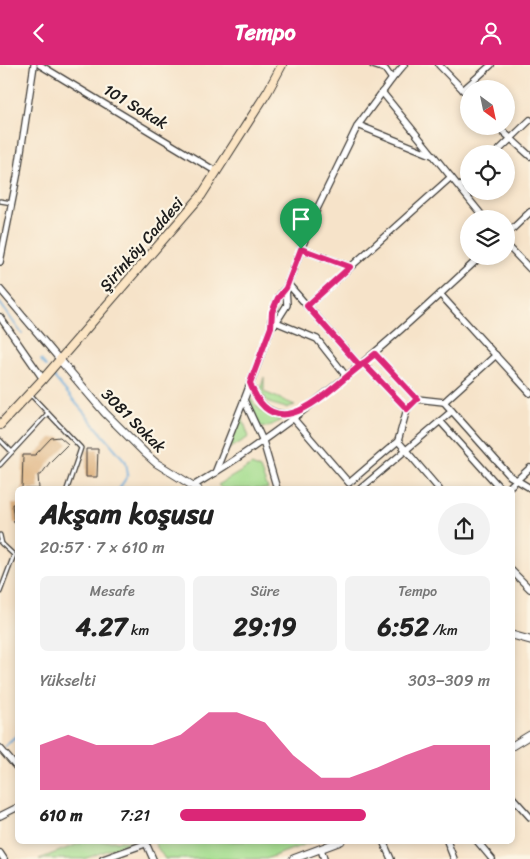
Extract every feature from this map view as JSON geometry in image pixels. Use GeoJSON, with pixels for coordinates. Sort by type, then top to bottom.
{"type":"FeatureCollection","features":[{"type":"Feature","properties":{"kind":"main road","name":"Şirinköy Caddesi"},"geometry":{"type":"LineString","coordinates":[[0,425],[60,360],[201,195],[268,91],[282,65]]}},
{"type":"Feature","properties":{"kind":"street"},"geometry":{"type":"LineString","coordinates":[[0,263],[12,203],[34,65]]}},
{"type":"Feature","properties":{"kind":"street","name":"101 Sokak"},"geometry":{"type":"LineString","coordinates":[[40,65],[52,68],[217,172]]}},
{"type":"Feature","properties":{"kind":"street"},"geometry":{"type":"LineString","coordinates":[[373,65],[385,69],[392,79]]}},
{"type":"Feature","properties":{"kind":"street"},"geometry":{"type":"LineString","coordinates":[[215,473],[273,323],[278,298],[287,286],[317,209],[358,125],[404,65]]}},
{"type":"Feature","properties":{"kind":"street"},"geometry":{"type":"LineString","coordinates":[[439,65],[460,87]]}},
{"type":"Feature","properties":{"kind":"street"},"geometry":{"type":"LineString","coordinates":[[474,80],[491,65]]}},
{"type":"Feature","properties":{"kind":"street"},"geometry":{"type":"LineString","coordinates":[[382,92],[460,187]]}},
{"type":"Feature","properties":{"kind":"street"},"geometry":{"type":"LineString","coordinates":[[504,145],[530,120]]}},
{"type":"Feature","properties":{"kind":"street"},"geometry":{"type":"LineString","coordinates":[[358,125],[434,156]]}},
{"type":"Feature","properties":{"kind":"street"},"geometry":{"type":"LineString","coordinates":[[508,135],[530,156]]}},
{"type":"Feature","properties":{"kind":"street"},"geometry":{"type":"LineString","coordinates":[[307,306],[452,177]]}},
{"type":"Feature","properties":{"kind":"street"},"geometry":{"type":"LineString","coordinates":[[470,200],[478,210]]}},
{"type":"Feature","properties":{"kind":"street"},"geometry":{"type":"LineString","coordinates":[[515,226],[530,212]]}},
{"type":"Feature","properties":{"kind":"street"},"geometry":{"type":"LineString","coordinates":[[301,249],[350,267]]}},
{"type":"Feature","properties":{"kind":"street"},"geometry":{"type":"LineString","coordinates":[[515,253],[530,269]]}},
{"type":"Feature","properties":{"kind":"street"},"geometry":{"type":"LineString","coordinates":[[197,486],[263,441],[375,354],[472,265]]}},
{"type":"Feature","properties":{"kind":"street"},"geometry":{"type":"LineString","coordinates":[[287,286],[361,364],[407,409]]}},
{"type":"Feature","properties":{"kind":"street"},"geometry":{"type":"LineString","coordinates":[[273,323],[288,301],[287,286]]}},
{"type":"Feature","properties":{"kind":"street"},"geometry":{"type":"LineString","coordinates":[[0,289],[60,360]]}},
{"type":"Feature","properties":{"kind":"street"},"geometry":{"type":"LineString","coordinates":[[440,295],[530,393]]}},
{"type":"Feature","properties":{"kind":"street"},"geometry":{"type":"LineString","coordinates":[[0,317],[43,379]]}},
{"type":"Feature","properties":{"kind":"street"},"geometry":{"type":"LineString","coordinates":[[273,323],[317,339],[346,376]]}},
{"type":"Feature","properties":{"kind":"street"},"geometry":{"type":"LineString","coordinates":[[375,354],[417,399],[444,402],[510,476],[518,479],[530,488]]}},
{"type":"Feature","properties":{"kind":"street"},"geometry":{"type":"LineString","coordinates":[[444,402],[496,355]]}},
{"type":"Feature","properties":{"kind":"street","name":"3081 Sokak"},"geometry":{"type":"LineString","coordinates":[[60,360],[105,413],[146,454],[156,463],[194,486]]}},
{"type":"Feature","properties":{"kind":"street"},"geometry":{"type":"LineString","coordinates":[[250,383],[255,395],[270,411],[283,415],[301,412]]}},
{"type":"Feature","properties":{"kind":"street"},"geometry":{"type":"LineString","coordinates":[[244,399],[263,441],[276,486]]}},
{"type":"Feature","properties":{"kind":"street"},"geometry":{"type":"LineString","coordinates":[[349,483],[398,441],[407,409],[417,399]]}},
{"type":"Feature","properties":{"kind":"street"},"geometry":{"type":"LineString","coordinates":[[363,486],[452,411]]}},
{"type":"Feature","properties":{"kind":"street"},"geometry":{"type":"LineString","coordinates":[[293,418],[352,486]]}},
{"type":"Feature","properties":{"kind":"street"},"geometry":{"type":"LineString","coordinates":[[440,421],[498,486]]}},
{"type":"Feature","properties":{"kind":"street"},"geometry":{"type":"LineString","coordinates":[[398,441],[437,486]]}},
{"type":"Feature","properties":{"kind":"street"},"geometry":{"type":"LineString","coordinates":[[510,486],[530,468]]}},
{"type":"Feature","properties":{"kind":"street"},"geometry":{"type":"LineString","coordinates":[[515,574],[530,589]]}},
{"type":"Feature","properties":{"kind":"street"},"geometry":{"type":"LineString","coordinates":[[515,636],[530,640]]}},
{"type":"Feature","properties":{"kind":"street"},"geometry":{"type":"LineString","coordinates":[[515,744],[529,736]]}},
{"type":"Feature","properties":{"kind":"street"},"geometry":{"type":"LineString","coordinates":[[0,748],[15,766]]}},
{"type":"Feature","properties":{"kind":"street"},"geometry":{"type":"LineString","coordinates":[[515,800],[530,817]]}},
{"type":"Feature","properties":{"kind":"street"},"geometry":{"type":"LineString","coordinates":[[0,816],[15,808]]}},
{"type":"Feature","properties":{"kind":"street"},"geometry":{"type":"LineString","coordinates":[[103,859],[142,844]]}},
{"type":"Feature","properties":{"kind":"street"},"geometry":{"type":"LineString","coordinates":[[146,844],[153,859]]}},
{"type":"Feature","properties":{"kind":"street"},"geometry":{"type":"LineString","coordinates":[[293,859],[334,844]]}},
{"type":"Feature","properties":{"kind":"street"},"geometry":{"type":"LineString","coordinates":[[384,844],[391,859]]}},
{"type":"Feature","properties":{"kind":"street"},"geometry":{"type":"LineString","coordinates":[[448,844],[454,859]]}},
{"type":"Feature","properties":{"kind":"street"},"geometry":{"type":"LineString","coordinates":[[480,844],[492,859]]}},
{"type":"Feature","properties":{"kind":"street"},"geometry":{"type":"LineString","coordinates":[[321,849],[324,859]]}},
{"type":"Feature","properties":{"kind":"street"},"geometry":{"type":"LineString","coordinates":[[0,853],[4,859]]}},
{"type":"Feature","properties":{"kind":"lane"},"geometry":{"type":"LineString","coordinates":[[0,201],[12,203]]}},
{"type":"Feature","properties":{"kind":"lane"},"geometry":{"type":"LineString","coordinates":[[30,394],[81,448],[68,486]]}},
{"type":"Feature","properties":{"kind":"lane"},"geometry":{"type":"LineString","coordinates":[[0,465],[47,414]]}},
{"type":"Feature","properties":{"kind":"lane"},"geometry":{"type":"LineString","coordinates":[[0,440],[12,452]]}},
{"type":"Feature","properties":{"kind":"lane"},"geometry":{"type":"LineString","coordinates":[[0,535],[1,543],[14,555],[0,592]]}},
{"type":"Feature","properties":{"kind":"green space"},"geometry":{"type":"Polygon","coordinates":[[[264,377],[264,392],[295,405],[286,408],[269,403],[260,391],[264,377]]]}},
{"type":"Feature","properties":{"kind":"green space"},"geometry":{"type":"Polygon","coordinates":[[[251,399],[264,413],[281,420],[268,427],[260,426],[250,403],[251,399]]]}},
{"type":"Feature","properties":{"kind":"green space"},"geometry":{"type":"Polygon","coordinates":[[[242,417],[249,437],[229,449],[228,448],[242,417]]]}},
{"type":"Feature","properties":{"kind":"green space"},"geometry":{"type":"Polygon","coordinates":[[[252,465],[260,469],[267,486],[219,486],[252,465]]]}},
{"type":"Feature","properties":{"kind":"green space"},"geometry":{"type":"Polygon","coordinates":[[[78,844],[125,844],[84,859],[39,859],[78,844]]]}},
{"type":"Feature","properties":{"kind":"green space"},"geometry":{"type":"Polygon","coordinates":[[[155,844],[306,844],[266,859],[165,859],[155,844]]]}},
{"type":"Feature","properties":{"kind":"building"},"geometry":{"type":"Polygon","coordinates":[[[60,437],[68,444],[50,462],[41,475],[38,475],[39,486],[22,486],[23,455],[35,455],[51,438],[60,437]]]}},
{"type":"Feature","properties":{"kind":"building"},"geometry":{"type":"Polygon","coordinates":[[[86,449],[98,449],[97,477],[86,477],[86,449]]]}},
{"type":"Feature","properties":{"kind":"building"},"geometry":{"type":"Polygon","coordinates":[[[12,504],[15,504],[14,523],[12,504]]]}},
{"type":"Feature","properties":{"kind":"waterway"},"geometry":{"type":"LineString","coordinates":[[0,303],[22,334]]}},
{"type":"Feature","properties":{"kind":"waterway"},"geometry":{"type":"LineString","coordinates":[[41,360],[46,366]]}},
{"type":"Feature","properties":{"kind":"waterway"},"geometry":{"type":"LineString","coordinates":[[53,376],[126,462],[128,475],[121,486]]}},
{"type":"Feature","properties":{"kind":"waterway"},"geometry":{"type":"LineString","coordinates":[[5,746],[15,737]]}},
{"type":"Feature","properties":{"kind":"route"},"geometry":{"type":"LineString","coordinates":[[301,249],[286,288],[278,298],[272,312],[271,327],[250,383],[255,395],[270,411],[283,415],[301,412],[360,366],[363,363],[407,409],[417,399],[375,354],[363,363],[360,366],[307,306],[350,267],[301,249]]}}]}
